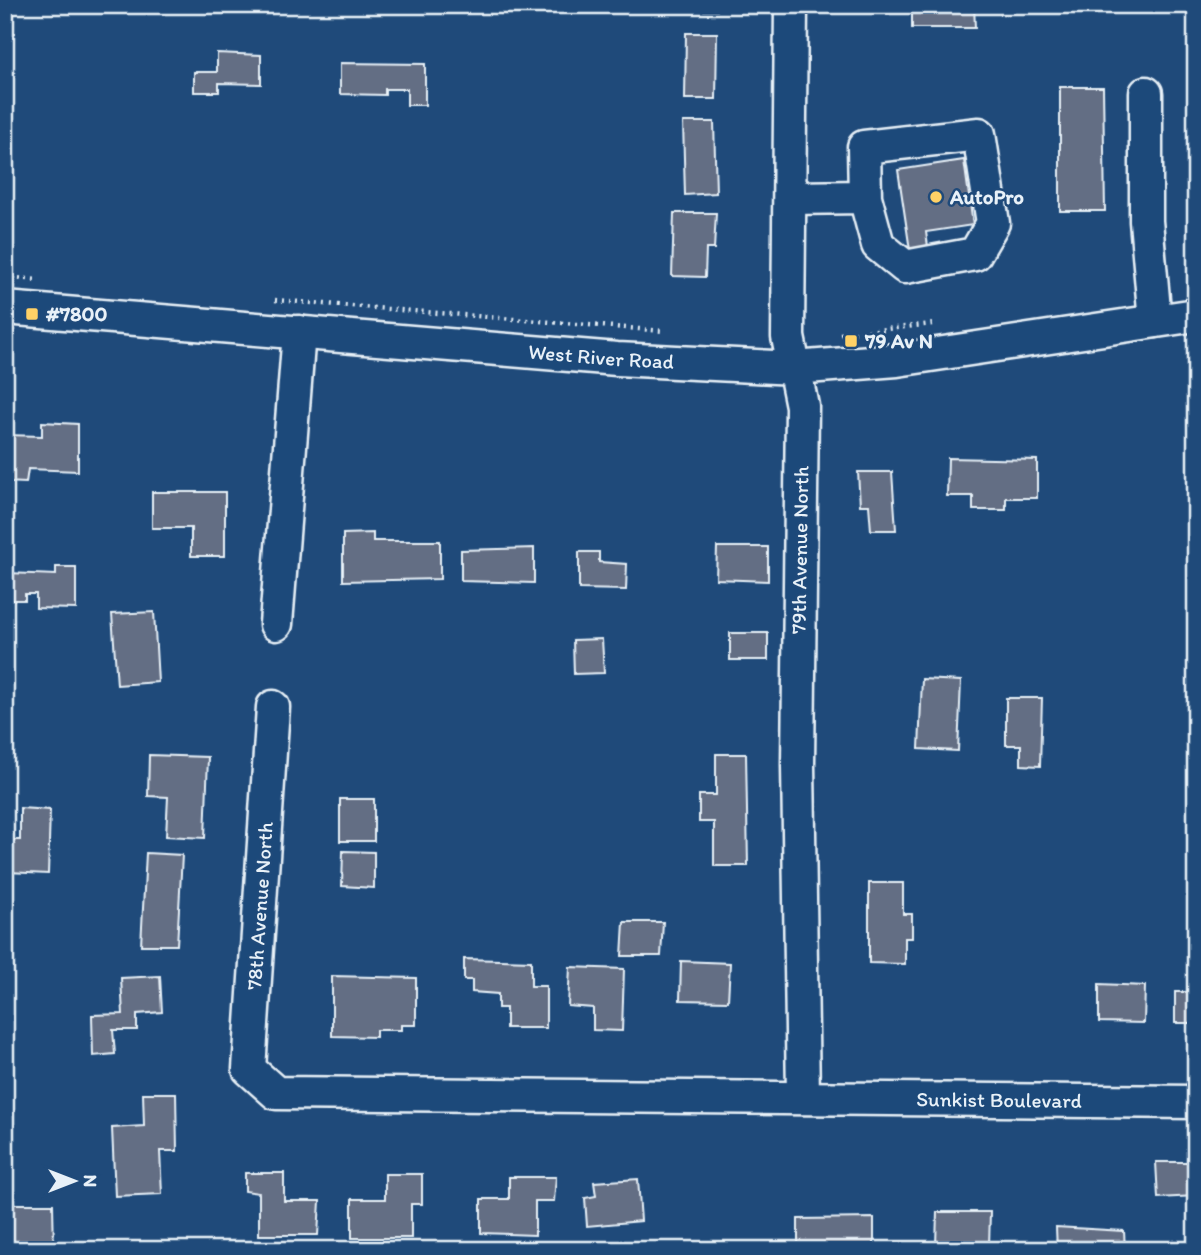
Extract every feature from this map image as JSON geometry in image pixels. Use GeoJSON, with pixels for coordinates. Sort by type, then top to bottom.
{"type":"FeatureCollection","features":[{"type":"Feature","properties":{"kind":"street","name":"79th Avenue North"},"geometry":{"type":"LineString","coordinates":[[791,5],[788,337],[802,406],[798,765],[803,1097]]}},
{"type":"Feature","properties":{"kind":"street"},"geometry":{"type":"LineString","coordinates":[[1146,93],[1146,221],[1155,321]]}},
{"type":"Feature","properties":{"kind":"street"},"geometry":{"type":"LineString","coordinates":[[979,134],[993,223],[975,254],[905,267],[878,245],[865,197],[864,147],[979,134]]}},
{"type":"Feature","properties":{"kind":"street"},"geometry":{"type":"LineString","coordinates":[[790,198],[865,197]]}},
{"type":"Feature","properties":{"kind":"street","name":"West River Road"},"geometry":{"type":"LineString","coordinates":[[5,308],[617,359],[794,368],[897,360],[1196,316]]}},
{"type":"Feature","properties":{"kind":"street"},"geometry":{"type":"LineString","coordinates":[[276,624],[299,332]]}},
{"type":"Feature","properties":{"kind":"street","name":"78th Avenue North"},"geometry":{"type":"LineString","coordinates":[[273,707],[249,1069],[276,1093]]}},
{"type":"Feature","properties":{"kind":"street","name":"Sunkist Boulevard"},"geometry":{"type":"LineString","coordinates":[[276,1093],[1196,1102]]}},
{"type":"Feature","properties":{"kind":"path"},"geometry":{"type":"LineString","coordinates":[[5,277],[44,281]]}},
{"type":"Feature","properties":{"kind":"path"},"geometry":{"type":"LineString","coordinates":[[262,299],[673,332]]}},
{"type":"Feature","properties":{"kind":"building"},"geometry":{"type":"Polygon","coordinates":[[[675,5],[717,5],[717,10],[675,10],[675,5]]]}},
{"type":"Feature","properties":{"kind":"building"},"geometry":{"type":"Polygon","coordinates":[[[912,5],[974,5],[975,28],[912,28],[912,5]]]}},
{"type":"Feature","properties":{"kind":"building"},"geometry":{"type":"Polygon","coordinates":[[[686,33],[717,33],[716,99],[685,99],[686,33]]]}},
{"type":"Feature","properties":{"kind":"building"},"geometry":{"type":"Polygon","coordinates":[[[217,53],[261,55],[261,84],[219,83],[219,92],[194,92],[194,72],[217,72],[217,53]]]}},
{"type":"Feature","properties":{"kind":"building"},"geometry":{"type":"Polygon","coordinates":[[[340,63],[425,64],[425,105],[407,105],[407,89],[385,89],[385,95],[340,94],[340,63]]]}},
{"type":"Feature","properties":{"kind":"building"},"geometry":{"type":"Polygon","coordinates":[[[1060,87],[1103,87],[1105,211],[1060,211],[1060,87]]]}},
{"type":"Feature","properties":{"kind":"building"},"geometry":{"type":"Polygon","coordinates":[[[683,122],[714,122],[716,193],[685,195],[683,122]]]}},
{"type":"Feature","properties":{"kind":"building","name":"AutoPro"},"geometry":{"type":"Polygon","coordinates":[[[964,160],[973,225],[926,232],[929,254],[911,257],[898,170],[964,160]]]}},
{"type":"Feature","properties":{"kind":"building"},"geometry":{"type":"Polygon","coordinates":[[[674,213],[716,213],[714,249],[706,249],[705,277],[672,276],[674,213]]]}},
{"type":"Feature","properties":{"kind":"building"},"geometry":{"type":"Polygon","coordinates":[[[42,422],[78,424],[78,471],[28,469],[26,483],[5,482],[5,435],[42,436],[42,422]]]}},
{"type":"Feature","properties":{"kind":"building"},"geometry":{"type":"Polygon","coordinates":[[[948,458],[1037,460],[1037,498],[1006,498],[1006,510],[973,510],[973,496],[947,496],[948,458]]]}},
{"type":"Feature","properties":{"kind":"building"},"geometry":{"type":"Polygon","coordinates":[[[858,472],[892,472],[896,530],[871,530],[869,505],[860,505],[858,472]]]}},
{"type":"Feature","properties":{"kind":"building"},"geometry":{"type":"Polygon","coordinates":[[[152,492],[225,492],[225,556],[191,556],[191,528],[152,528],[152,492]]]}},
{"type":"Feature","properties":{"kind":"building"},"geometry":{"type":"Polygon","coordinates":[[[373,533],[373,541],[440,541],[440,579],[343,581],[343,534],[373,533]]]}},
{"type":"Feature","properties":{"kind":"building"},"geometry":{"type":"Polygon","coordinates":[[[717,547],[768,547],[768,581],[716,579],[717,547]]]}},
{"type":"Feature","properties":{"kind":"building"},"geometry":{"type":"Polygon","coordinates":[[[534,548],[534,583],[461,581],[461,550],[534,548]]]}},
{"type":"Feature","properties":{"kind":"building"},"geometry":{"type":"Polygon","coordinates":[[[579,552],[599,552],[599,562],[627,564],[626,590],[579,589],[579,552]]]}},
{"type":"Feature","properties":{"kind":"building"},"geometry":{"type":"Polygon","coordinates":[[[56,567],[76,567],[76,609],[36,608],[36,594],[25,594],[25,600],[8,600],[8,573],[56,575],[56,567]]]}},
{"type":"Feature","properties":{"kind":"building"},"geometry":{"type":"Polygon","coordinates":[[[154,612],[158,682],[117,685],[112,614],[154,612]]]}},
{"type":"Feature","properties":{"kind":"building"},"geometry":{"type":"Polygon","coordinates":[[[730,633],[768,633],[768,660],[730,660],[730,633]]]}},
{"type":"Feature","properties":{"kind":"building"},"geometry":{"type":"Polygon","coordinates":[[[602,639],[604,673],[574,674],[573,640],[602,639]]]}},
{"type":"Feature","properties":{"kind":"building"},"geometry":{"type":"Polygon","coordinates":[[[922,679],[961,681],[958,751],[919,749],[922,679]]]}},
{"type":"Feature","properties":{"kind":"building"},"geometry":{"type":"Polygon","coordinates":[[[1006,698],[1042,698],[1040,766],[1021,765],[1021,745],[1006,745],[1006,698]]]}},
{"type":"Feature","properties":{"kind":"building"},"geometry":{"type":"Polygon","coordinates":[[[716,754],[746,754],[748,866],[714,866],[714,822],[699,822],[699,795],[716,795],[716,754]]]}},
{"type":"Feature","properties":{"kind":"building"},"geometry":{"type":"Polygon","coordinates":[[[149,755],[208,757],[205,838],[166,836],[168,797],[148,796],[149,755]]]}},
{"type":"Feature","properties":{"kind":"building"},"geometry":{"type":"Polygon","coordinates":[[[340,799],[374,799],[374,841],[340,841],[340,799]]]}},
{"type":"Feature","properties":{"kind":"building"},"geometry":{"type":"Polygon","coordinates":[[[20,808],[50,810],[48,874],[8,872],[9,840],[20,840],[20,808]]]}},
{"type":"Feature","properties":{"kind":"building"},"geometry":{"type":"Polygon","coordinates":[[[343,851],[374,852],[374,888],[342,886],[343,851]]]}},
{"type":"Feature","properties":{"kind":"building"},"geometry":{"type":"Polygon","coordinates":[[[146,853],[182,855],[177,945],[141,945],[146,853]]]}},
{"type":"Feature","properties":{"kind":"building"},"geometry":{"type":"Polygon","coordinates":[[[869,883],[903,883],[903,914],[912,914],[912,938],[905,938],[905,964],[869,963],[869,883]]]}},
{"type":"Feature","properties":{"kind":"building"},"geometry":{"type":"Polygon","coordinates":[[[624,922],[663,922],[661,956],[622,956],[624,922]]]}},
{"type":"Feature","properties":{"kind":"building"},"geometry":{"type":"Polygon","coordinates":[[[464,959],[531,961],[531,986],[546,986],[546,1028],[506,1028],[506,1008],[498,1008],[498,994],[472,992],[472,980],[464,980],[464,959]]]}},
{"type":"Feature","properties":{"kind":"building"},"geometry":{"type":"Polygon","coordinates":[[[681,961],[730,963],[728,1001],[680,1000],[681,961]]]}},
{"type":"Feature","properties":{"kind":"building"},"geometry":{"type":"Polygon","coordinates":[[[570,967],[624,969],[622,1031],[593,1030],[593,1008],[568,1006],[570,967]]]}},
{"type":"Feature","properties":{"kind":"building"},"geometry":{"type":"Polygon","coordinates":[[[1195,972],[1196,1023],[1175,1023],[1175,992],[1195,992],[1195,972]]]}},
{"type":"Feature","properties":{"kind":"building"},"geometry":{"type":"Polygon","coordinates":[[[160,976],[162,1012],[137,1014],[137,1030],[113,1030],[115,1054],[93,1056],[92,1015],[123,1014],[121,978],[160,976]]]}},
{"type":"Feature","properties":{"kind":"building"},"geometry":{"type":"Polygon","coordinates":[[[332,976],[416,978],[416,1025],[401,1025],[401,1030],[376,1030],[376,1037],[332,1036],[332,976]]]}},
{"type":"Feature","properties":{"kind":"building"},"geometry":{"type":"Polygon","coordinates":[[[1099,984],[1145,986],[1144,1023],[1099,1022],[1099,984]]]}},
{"type":"Feature","properties":{"kind":"building"},"geometry":{"type":"Polygon","coordinates":[[[143,1093],[176,1093],[177,1151],[160,1151],[162,1194],[115,1196],[112,1128],[144,1126],[143,1093]]]}},
{"type":"Feature","properties":{"kind":"building"},"geometry":{"type":"Polygon","coordinates":[[[1156,1162],[1196,1162],[1196,1196],[1158,1198],[1156,1162]]]}},
{"type":"Feature","properties":{"kind":"building"},"geometry":{"type":"Polygon","coordinates":[[[245,1173],[284,1173],[284,1201],[320,1201],[318,1235],[259,1235],[259,1193],[245,1191],[245,1173]]]}},
{"type":"Feature","properties":{"kind":"building"},"geometry":{"type":"Polygon","coordinates":[[[385,1174],[422,1174],[422,1204],[411,1204],[411,1238],[352,1238],[352,1199],[385,1199],[385,1174]]]}},
{"type":"Feature","properties":{"kind":"building"},"geometry":{"type":"Polygon","coordinates":[[[509,1177],[556,1177],[554,1201],[535,1201],[535,1235],[481,1233],[481,1199],[509,1199],[509,1177]]]}},
{"type":"Feature","properties":{"kind":"building"},"geometry":{"type":"Polygon","coordinates":[[[638,1179],[641,1221],[587,1226],[585,1198],[596,1196],[594,1182],[638,1179]]]}},
{"type":"Feature","properties":{"kind":"building"},"geometry":{"type":"Polygon","coordinates":[[[5,1204],[53,1204],[54,1250],[5,1250],[5,1204]]]}},
{"type":"Feature","properties":{"kind":"building"},"geometry":{"type":"Polygon","coordinates":[[[937,1212],[990,1212],[989,1246],[936,1246],[937,1212]]]}},
{"type":"Feature","properties":{"kind":"building"},"geometry":{"type":"Polygon","coordinates":[[[874,1218],[874,1250],[798,1250],[798,1219],[874,1218]]]}},
{"type":"Feature","properties":{"kind":"building"},"geometry":{"type":"Polygon","coordinates":[[[1056,1227],[1124,1231],[1125,1250],[1057,1250],[1056,1227]]]}},
{"type":"Feature","properties":{"kind":"place","name":"AutoPro"},"geometry":{"type":"Point","coordinates":[936,197]}},
{"type":"Feature","properties":{"kind":"place","name":"#7800"},"geometry":{"type":"Point","coordinates":[32,314]}},
{"type":"Feature","properties":{"kind":"place","name":"79 Av N"},"geometry":{"type":"Point","coordinates":[851,341]}}]}
